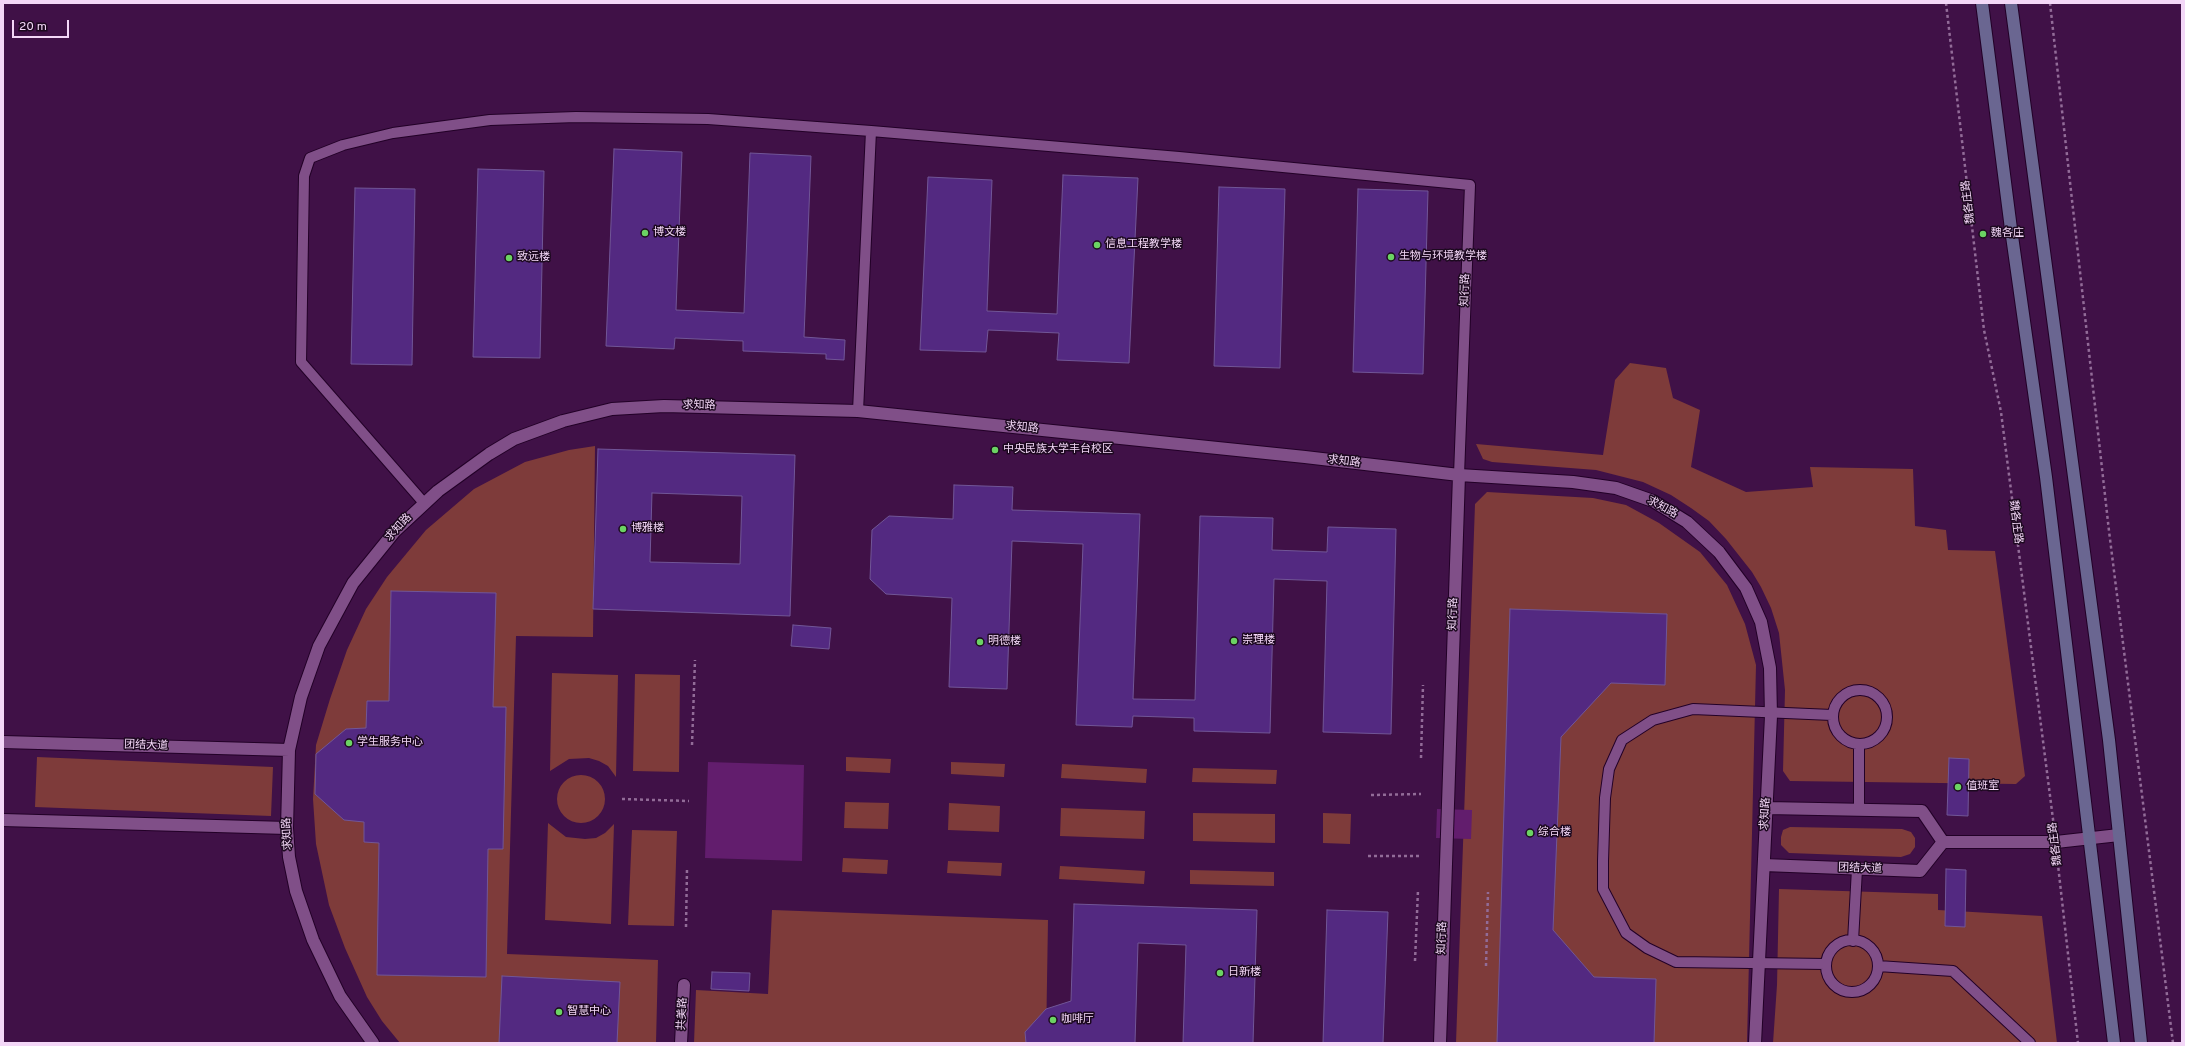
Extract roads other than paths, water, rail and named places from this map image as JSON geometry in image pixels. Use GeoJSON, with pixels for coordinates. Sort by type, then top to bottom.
{"type":"FeatureCollection","features":[{"type":"Feature","properties":{"kind":"main road"},"geometry":{"type":"LineString","coordinates":[[1982,3],[2011,229],[2046,477],[2114,1043]]}},
{"type":"Feature","properties":{"kind":"main road"},"geometry":{"type":"LineString","coordinates":[[2011,3],[2108,732],[2141,1043]]}},
{"type":"Feature","properties":{"kind":"street","name":"求知路"},"geometry":{"type":"LineString","coordinates":[[374,1043],[340,996],[313,940],[296,891],[289,857],[287,828],[289,750],[301,697],[319,646],[352,583],[395,531],[424,503],[489,454],[514,439],[563,421],[612,409],[664,406],[858,411],[1305,457],[1459,475],[1573,482],[1616,488],[1653,501],[1687,522],[1719,552],[1746,588],[1761,622],[1770,668],[1771,712],[1767,808],[1754,1043]]}},
{"type":"Feature","properties":{"kind":"street","name":"知行路"},"geometry":{"type":"LineString","coordinates":[[1440,1043],[1459,475]]}},
{"type":"Feature","properties":{"kind":"street","name":"团结大道"},"geometry":{"type":"LineString","coordinates":[[3,742],[289,750]]}},
{"type":"Feature","properties":{"kind":"street"},"geometry":{"type":"LineString","coordinates":[[1767,808],[1922,811],[1943,842],[2056,842],[2119,835]]}},
{"type":"Feature","properties":{"kind":"street"},"geometry":{"type":"LineString","coordinates":[[3,820],[287,828]]}},
{"type":"Feature","properties":{"kind":"street","name":"团结大道"},"geometry":{"type":"LineString","coordinates":[[1764,865],[1920,871],[1943,842]]}},
{"type":"Feature","properties":{"kind":"street","name":"共美路"},"geometry":{"type":"LineString","coordinates":[[681,1043],[684,985]]}},
{"type":"Feature","properties":{"kind":"lane"},"geometry":{"type":"LineString","coordinates":[[424,503],[301,362],[304,176],[310,158],[343,145],[393,133],[490,120],[576,117],[708,118],[871,131],[858,411]]}},
{"type":"Feature","properties":{"kind":"lane","name":"知行路"},"geometry":{"type":"LineString","coordinates":[[871,131],[1179,157],[1470,185],[1459,475]]}},
{"type":"Feature","properties":{"kind":"lane"},"geometry":{"type":"LineString","coordinates":[[1865,690],[1881,699],[1888,717],[1886,726],[1876,740],[1859,745],[1850,743],[1837,732],[1832,715],[1839,698],[1847,692],[1865,690]]}},
{"type":"Feature","properties":{"kind":"lane"},"geometry":{"type":"LineString","coordinates":[[1826,964],[1676,962],[1647,948],[1626,933],[1603,889],[1605,798],[1609,770],[1622,740],[1653,720],[1693,709],[1832,715]]}},
{"type":"Feature","properties":{"kind":"lane"},"geometry":{"type":"LineString","coordinates":[[1859,745],[1859,810]]}},
{"type":"Feature","properties":{"kind":"lane"},"geometry":{"type":"LineString","coordinates":[[1853,940],[1857,869]]}},
{"type":"Feature","properties":{"kind":"lane"},"geometry":{"type":"LineString","coordinates":[[1853,940],[1866,944],[1872,950],[1878,966],[1873,982],[1860,991],[1852,992],[1836,987],[1827,973],[1826,964],[1828,956],[1834,948],[1840,943],[1853,940]]}},
{"type":"Feature","properties":{"kind":"lane"},"geometry":{"type":"LineString","coordinates":[[1878,966],[1953,970],[2030,1043]]}},
{"type":"Feature","properties":{"kind":"place","name":"博文楼"},"geometry":{"type":"Point","coordinates":[645,233]}},
{"type":"Feature","properties":{"kind":"place","name":"魏各庄"},"geometry":{"type":"Point","coordinates":[1983,234]}},
{"type":"Feature","properties":{"kind":"place","name":"信息工程教学楼"},"geometry":{"type":"Point","coordinates":[1097,245]}},
{"type":"Feature","properties":{"kind":"place","name":"生物与环境教学楼"},"geometry":{"type":"Point","coordinates":[1391,257]}},
{"type":"Feature","properties":{"kind":"place","name":"致远楼"},"geometry":{"type":"Point","coordinates":[509,258]}},
{"type":"Feature","properties":{"kind":"place","name":"中央民族大学丰台校区"},"geometry":{"type":"Point","coordinates":[995,450]}},
{"type":"Feature","properties":{"kind":"place","name":"博雅楼"},"geometry":{"type":"Point","coordinates":[623,529]}},
{"type":"Feature","properties":{"kind":"place","name":"崇理楼"},"geometry":{"type":"Point","coordinates":[1234,641]}},
{"type":"Feature","properties":{"kind":"place","name":"明德楼"},"geometry":{"type":"Point","coordinates":[980,642]}},
{"type":"Feature","properties":{"kind":"place","name":"学生服务中心"},"geometry":{"type":"Point","coordinates":[349,743]}},
{"type":"Feature","properties":{"kind":"place","name":"值班室"},"geometry":{"type":"Point","coordinates":[1958,787]}},
{"type":"Feature","properties":{"kind":"place","name":"综合楼"},"geometry":{"type":"Point","coordinates":[1530,833]}},
{"type":"Feature","properties":{"kind":"place","name":"日新楼"},"geometry":{"type":"Point","coordinates":[1220,973]}},
{"type":"Feature","properties":{"kind":"place","name":"智慧中心"},"geometry":{"type":"Point","coordinates":[559,1012]}},
{"type":"Feature","properties":{"kind":"place","name":"咖啡厅"},"geometry":{"type":"Point","coordinates":[1053,1020]}}]}
